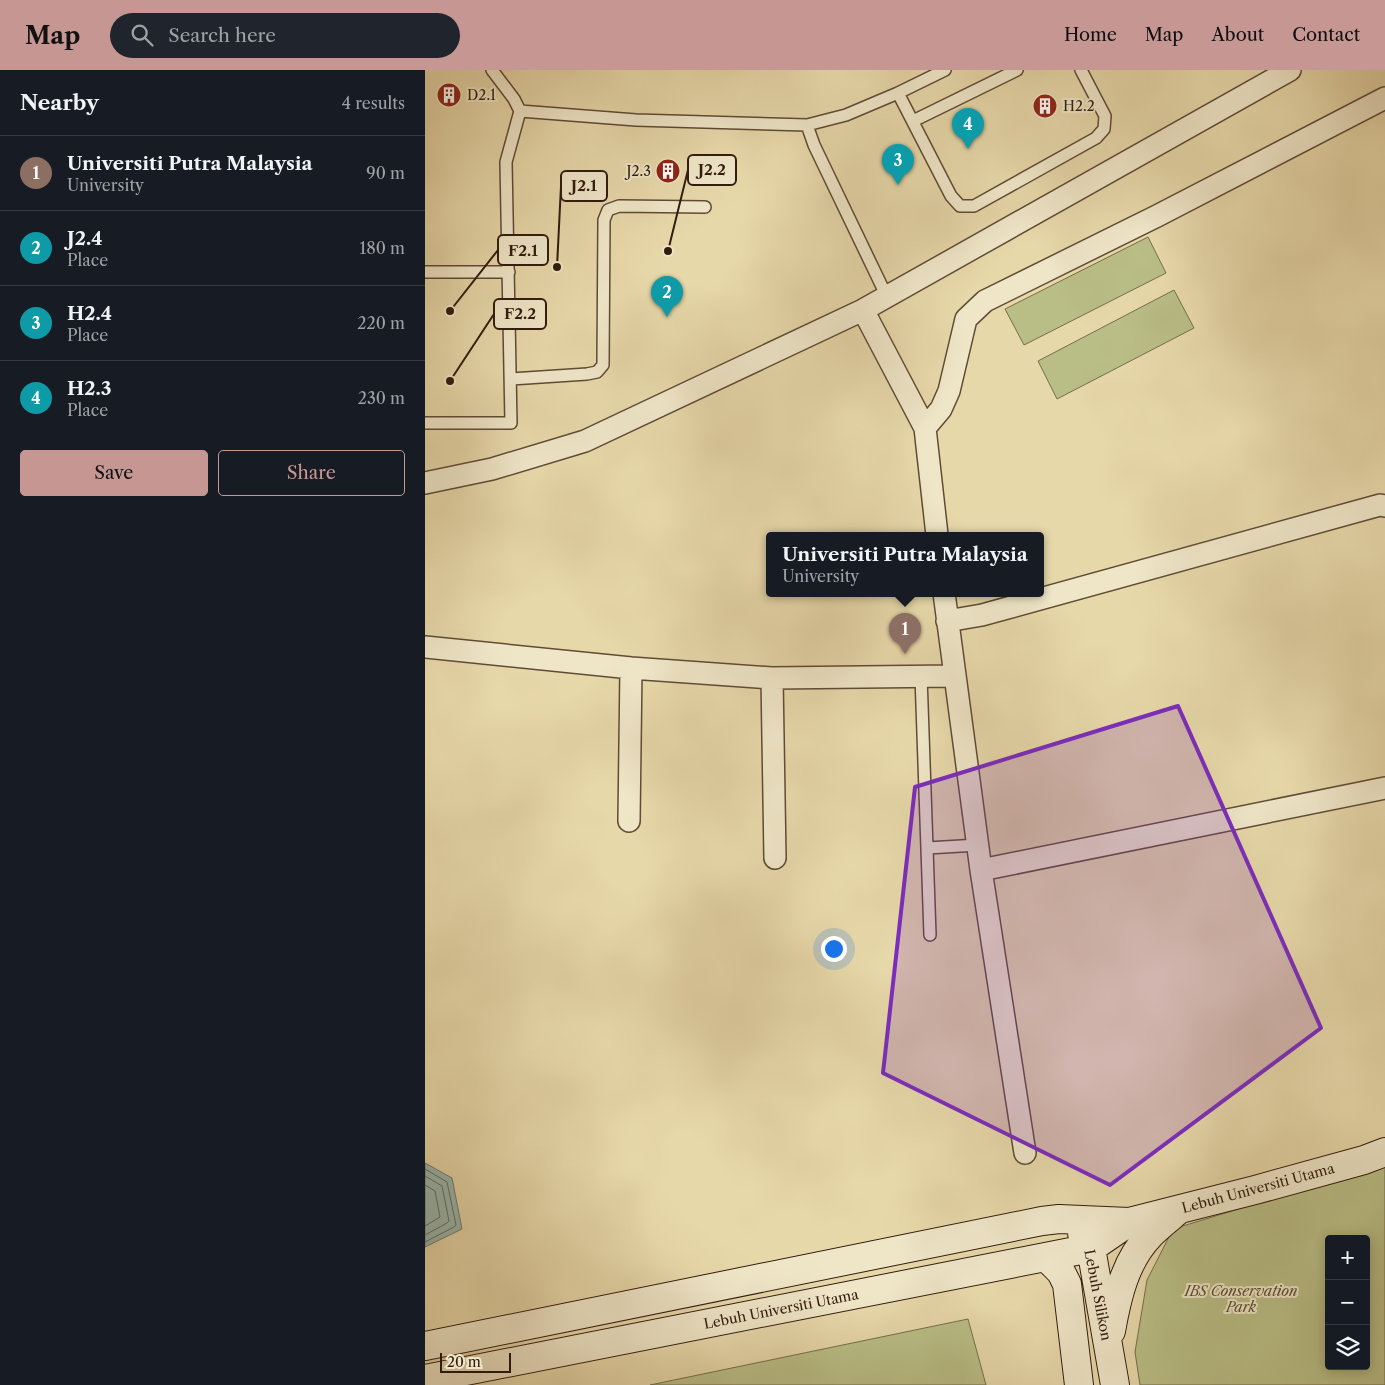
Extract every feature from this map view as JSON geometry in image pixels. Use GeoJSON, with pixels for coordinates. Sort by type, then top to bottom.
{"type":"FeatureCollection","features":[{"type":"Feature","properties":{"kind":"main road","name":"Lebuh Universiti Utama"},"geometry":{"type":"LineString","coordinates":[[425,1346],[1042,1221],[1129,1222],[1364,1160],[1385,1152]]}},
{"type":"Feature","properties":{"kind":"main road"},"geometry":{"type":"LineString","coordinates":[[1109,1348],[1117,1298],[1130,1262],[1149,1236],[1179,1210]]}},
{"type":"Feature","properties":{"kind":"main road","name":"Lebuh Silikon"},"geometry":{"type":"LineString","coordinates":[[1059,1220],[1073,1226],[1083,1234],[1091,1248],[1115,1385]]}},
{"type":"Feature","properties":{"kind":"main road","name":"Lebuh Universiti Utama"},"geometry":{"type":"LineString","coordinates":[[425,1379],[1091,1248],[1129,1222]]}},
{"type":"Feature","properties":{"kind":"main road","name":"Lebuh Silikon"},"geometry":{"type":"LineString","coordinates":[[1046,1258],[1061,1272],[1067,1284],[1079,1385]]}},
{"type":"Feature","properties":{"kind":"street"},"geometry":{"type":"LineString","coordinates":[[425,482],[492,469],[585,441],[863,310],[1290,70]]}},
{"type":"Feature","properties":{"kind":"street"},"geometry":{"type":"LineString","coordinates":[[925,428],[941,409],[949,391],[966,319],[985,301],[1157,216],[1385,98]]}},
{"type":"Feature","properties":{"kind":"street"},"geometry":{"type":"LineString","coordinates":[[863,310],[925,428],[937,532]]}},
{"type":"Feature","properties":{"kind":"street"},"geometry":{"type":"LineString","coordinates":[[947,621],[982,615],[1380,505],[1385,506]]}},
{"type":"Feature","properties":{"kind":"street"},"geometry":{"type":"LineString","coordinates":[[944,597],[981,870],[1025,1153]]}},
{"type":"Feature","properties":{"kind":"street"},"geometry":{"type":"LineString","coordinates":[[425,647],[631,668],[772,678],[954,676]]}},
{"type":"Feature","properties":{"kind":"street"},"geometry":{"type":"LineString","coordinates":[[629,821],[631,668]]}},
{"type":"Feature","properties":{"kind":"street"},"geometry":{"type":"LineString","coordinates":[[772,678],[775,858]]}},
{"type":"Feature","properties":{"kind":"street"},"geometry":{"type":"LineString","coordinates":[[981,870],[1385,788]]}},
{"type":"Feature","properties":{"kind":"lane"},"geometry":{"type":"LineString","coordinates":[[425,423],[511,423],[506,162],[520,111],[514,99],[492,70]]}},
{"type":"Feature","properties":{"kind":"lane"},"geometry":{"type":"LineString","coordinates":[[520,111],[636,120],[807,126],[846,115],[945,70]]}},
{"type":"Feature","properties":{"kind":"lane"},"geometry":{"type":"LineString","coordinates":[[913,121],[1017,70]]}},
{"type":"Feature","properties":{"kind":"lane"},"geometry":{"type":"LineString","coordinates":[[898,93],[951,196],[960,206],[974,206],[1096,138],[1104,129],[1105,116],[1081,70]]}},
{"type":"Feature","properties":{"kind":"lane"},"geometry":{"type":"LineString","coordinates":[[807,126],[814,145],[887,298]]}},
{"type":"Feature","properties":{"kind":"lane"},"geometry":{"type":"LineString","coordinates":[[511,379],[587,374],[597,372],[603,365],[604,220],[608,210],[619,206],[705,207]]}},
{"type":"Feature","properties":{"kind":"lane"},"geometry":{"type":"LineString","coordinates":[[425,272],[509,272]]}},
{"type":"Feature","properties":{"kind":"lane"},"geometry":{"type":"LineString","coordinates":[[921,676],[930,935]]}},
{"type":"Feature","properties":{"kind":"lane"},"geometry":{"type":"LineString","coordinates":[[927,848],[978,845]]}},
{"type":"Feature","properties":{"kind":"highlighted area"},"geometry":{"type":"Polygon","coordinates":[[[1178,706],[1321,1028],[1110,1185],[883,1073],[915,787],[1178,706]]]}},
{"type":"Feature","properties":{"kind":"green space"},"geometry":{"type":"Polygon","coordinates":[[[1148,237],[1166,273],[1024,345],[1005,309],[1148,237]]]}},
{"type":"Feature","properties":{"kind":"green space"},"geometry":{"type":"Polygon","coordinates":[[[1174,290],[1194,328],[1057,399],[1038,361],[1174,290]]]}},
{"type":"Feature","properties":{"kind":"green space","name":"IBS Conservation Park"},"geometry":{"type":"Polygon","coordinates":[[[1385,1164],[1385,1385],[1140,1385],[1135,1352],[1147,1280],[1173,1229],[1385,1164]]]}},
{"type":"Feature","properties":{"kind":"green space"},"geometry":{"type":"Polygon","coordinates":[[[968,1319],[986,1385],[650,1385],[968,1319]]]}},
{"type":"Feature","properties":{"kind":"water"},"geometry":{"type":"Polygon","coordinates":[[[425,1163],[452,1178],[462,1229],[425,1247],[425,1163]]]}},
{"type":"Feature","properties":{"kind":"place","name":"D2.1"},"geometry":{"type":"Point","coordinates":[449,95]}},
{"type":"Feature","properties":{"kind":"place","name":"H2.2"},"geometry":{"type":"Point","coordinates":[1045,106]}},
{"type":"Feature","properties":{"kind":"place","name":"H2.3"},"geometry":{"type":"Point","coordinates":[968,149]}},
{"type":"Feature","properties":{"kind":"place","name":"J2.3"},"geometry":{"type":"Point","coordinates":[668,171]}},
{"type":"Feature","properties":{"kind":"place","name":"H2.4"},"geometry":{"type":"Point","coordinates":[898,185]}},
{"type":"Feature","properties":{"kind":"place","name":"J2.2"},"geometry":{"type":"Point","coordinates":[668,251]}},
{"type":"Feature","properties":{"kind":"place","name":"J2.1"},"geometry":{"type":"Point","coordinates":[557,267]}},
{"type":"Feature","properties":{"kind":"place","name":"F2.1"},"geometry":{"type":"Point","coordinates":[450,311]}},
{"type":"Feature","properties":{"kind":"place","name":"J2.4"},"geometry":{"type":"Point","coordinates":[667,317]}},
{"type":"Feature","properties":{"kind":"place","name":"F2.2"},"geometry":{"type":"Point","coordinates":[450,381]}},
{"type":"Feature","properties":{"kind":"place","name":"Universiti Putra Malaysia"},"geometry":{"type":"Point","coordinates":[905,654]}}]}
